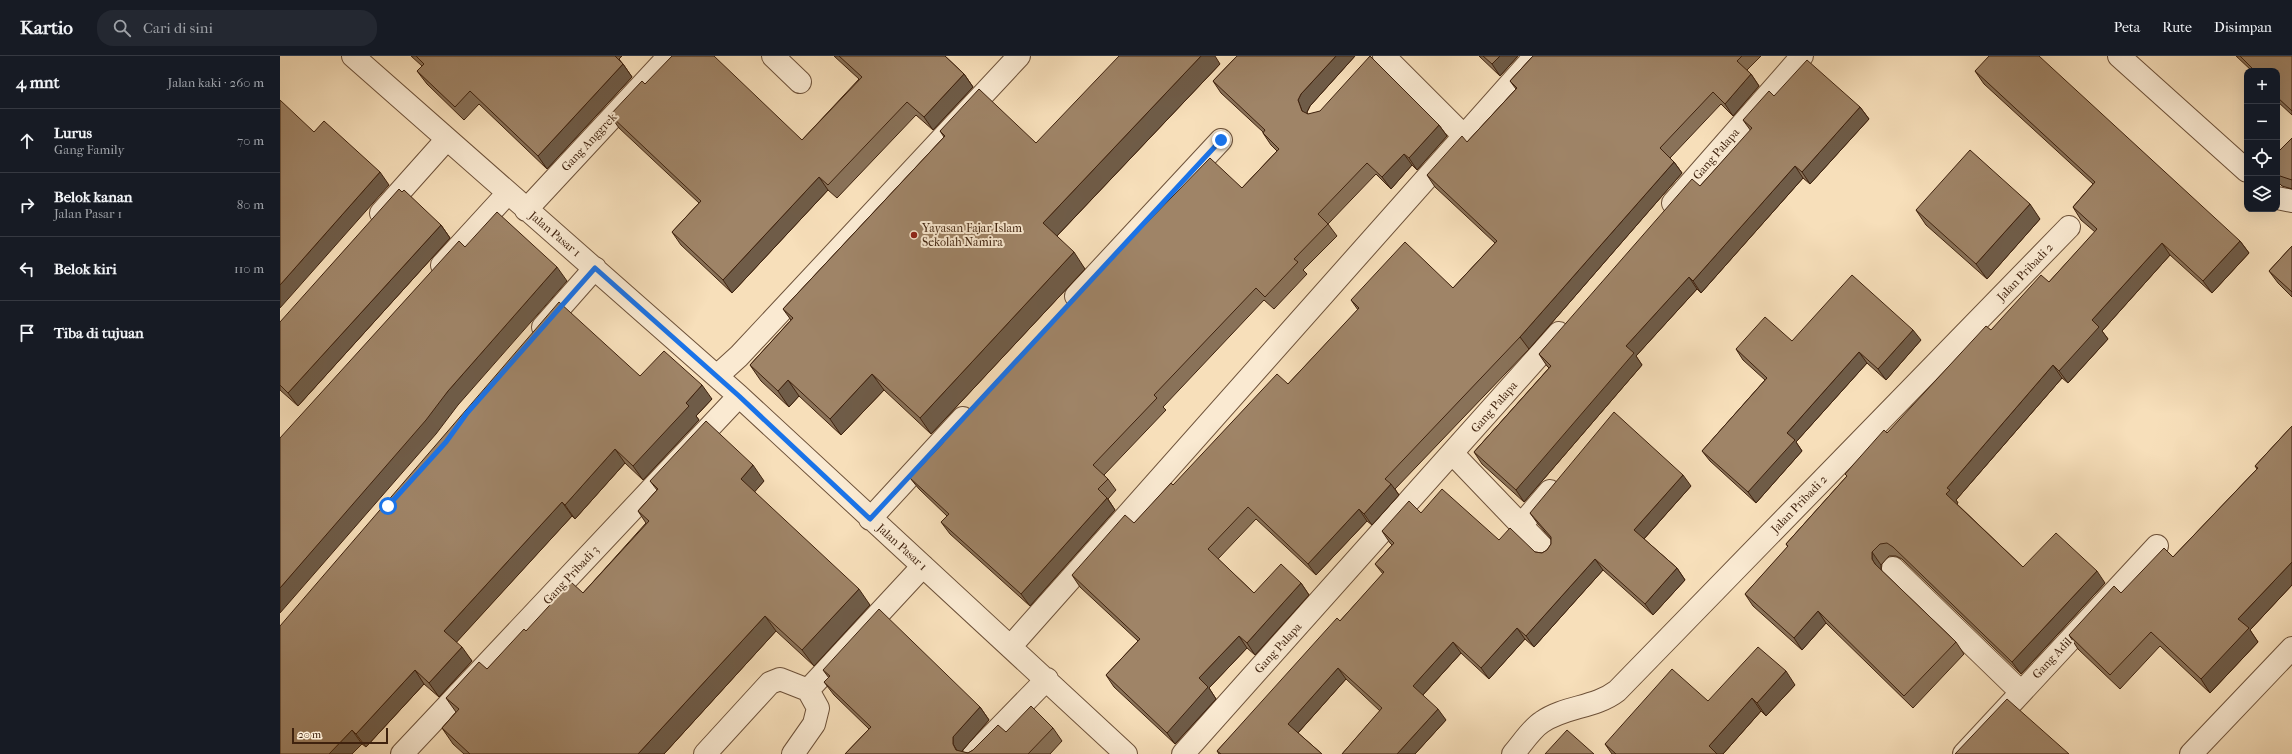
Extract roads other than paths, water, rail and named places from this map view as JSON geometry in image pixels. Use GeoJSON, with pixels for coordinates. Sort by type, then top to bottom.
{"type":"FeatureCollection","features":[{"type":"Feature","properties":{"kind":"street","name":"Jalan Pasar 1"},"geometry":{"type":"LineString","coordinates":[[353,56],[507,194],[595,268],[717,376],[870,519],[1047,679],[1126,754]]}},
{"type":"Feature","properties":{"kind":"street","name":"Gang Anggrek"},"geometry":{"type":"LineString","coordinates":[[526,210],[669,56]]}},
{"type":"Feature","properties":{"kind":"street"},"geometry":{"type":"LineString","coordinates":[[773,56],[800,82]]}},
{"type":"Feature","properties":{"kind":"street"},"geometry":{"type":"LineString","coordinates":[[717,376],[739,356],[1019,56]]}},
{"type":"Feature","properties":{"kind":"street"},"geometry":{"type":"LineString","coordinates":[[1011,646],[1463,135],[1535,56]]}},
{"type":"Feature","properties":{"kind":"street","name":"Gang Palapa"},"geometry":{"type":"LineString","coordinates":[[1661,216],[1802,56]]}},
{"type":"Feature","properties":{"kind":"street"},"geometry":{"type":"LineString","coordinates":[[2119,56],[2244,168]]}},
{"type":"Feature","properties":{"kind":"street"},"geometry":{"type":"LineString","coordinates":[[1374,58],[1463,135]]}},
{"type":"Feature","properties":{"kind":"street"},"geometry":{"type":"LineString","coordinates":[[368,227],[447,139]]}},
{"type":"Feature","properties":{"kind":"street"},"geometry":{"type":"LineString","coordinates":[[1063,310],[1221,140]]}},
{"type":"Feature","properties":{"kind":"street"},"geometry":{"type":"LineString","coordinates":[[427,282],[507,194]]}},
{"type":"Feature","properties":{"kind":"street"},"geometry":{"type":"LineString","coordinates":[[2280,199],[2292,202]]}},
{"type":"Feature","properties":{"kind":"street","name":"Jalan Pribadi 2"},"geometry":{"type":"LineString","coordinates":[[1513,754],[1542,722],[1556,715],[1608,698],[1617,691],[2069,227]]}},
{"type":"Feature","properties":{"kind":"street"},"geometry":{"type":"LineString","coordinates":[[529,343],[595,268]]}},
{"type":"Feature","properties":{"kind":"street","name":"Gang Palapa"},"geometry":{"type":"LineString","coordinates":[[1183,754],[1453,454],[1573,317]]}},
{"type":"Feature","properties":{"kind":"street","name":"Gang Pribadi 3"},"geometry":{"type":"LineString","coordinates":[[402,754],[739,396]]}},
{"type":"Feature","properties":{"kind":"street"},"geometry":{"type":"LineString","coordinates":[[870,519],[976,404]]}},
{"type":"Feature","properties":{"kind":"street"},"geometry":{"type":"LineString","coordinates":[[1453,454],[1547,552]]}},
{"type":"Feature","properties":{"kind":"street"},"geometry":{"type":"LineString","coordinates":[[1521,525],[1561,477]]}},
{"type":"Feature","properties":{"kind":"street","name":"Gang Adil"},"geometry":{"type":"LineString","coordinates":[[1964,754],[2157,546]]}},
{"type":"Feature","properties":{"kind":"street"},"geometry":{"type":"LineString","coordinates":[[808,690],[923,566]]}},
{"type":"Feature","properties":{"kind":"street"},"geometry":{"type":"LineString","coordinates":[[1893,568],[2021,692]]}},
{"type":"Feature","properties":{"kind":"street"},"geometry":{"type":"LineString","coordinates":[[2191,754],[2292,648]]}},
{"type":"Feature","properties":{"kind":"street"},"geometry":{"type":"LineString","coordinates":[[705,754],[770,683],[780,679],[808,690],[818,708],[814,724],[793,754]]}},
{"type":"Feature","properties":{"kind":"street"},"geometry":{"type":"LineString","coordinates":[[974,754],[1047,679]]}},
{"type":"Feature","properties":{"kind":"place","name":"Yayasan Fajar Islam Sekolah Namira"},"geometry":{"type":"Point","coordinates":[914,235]}}]}
